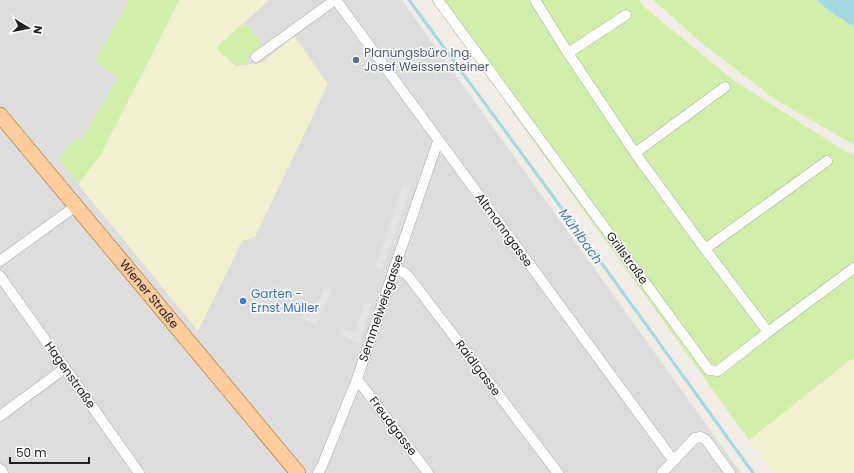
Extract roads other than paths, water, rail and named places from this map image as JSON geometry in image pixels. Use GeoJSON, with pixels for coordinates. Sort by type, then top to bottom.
{"type":"FeatureCollection","features":[{"type":"Feature","properties":{"kind":"main road","name":"Wiener Straße"},"geometry":{"type":"LineString","coordinates":[[0,115],[298,473]]}},
{"type":"Feature","properties":{"kind":"street"},"geometry":{"type":"LineString","coordinates":[[256,58],[335,0]]}},
{"type":"Feature","properties":{"kind":"street","name":"Altmanngasse"},"geometry":{"type":"LineString","coordinates":[[335,0],[673,460]]}},
{"type":"Feature","properties":{"kind":"street","name":"Grillstraße"},"geometry":{"type":"LineString","coordinates":[[438,0],[709,370],[718,371],[854,268]]}},
{"type":"Feature","properties":{"kind":"street"},"geometry":{"type":"LineString","coordinates":[[535,0],[634,153],[768,332]]}},
{"type":"Feature","properties":{"kind":"street"},"geometry":{"type":"LineString","coordinates":[[568,53],[626,15]]}},
{"type":"Feature","properties":{"kind":"street"},"geometry":{"type":"LineString","coordinates":[[634,153],[725,87]]}},
{"type":"Feature","properties":{"kind":"street","name":"Semmelweisgasse"},"geometry":{"type":"LineString","coordinates":[[318,473],[357,379],[438,141]]}},
{"type":"Feature","properties":{"kind":"street"},"geometry":{"type":"LineString","coordinates":[[705,249],[826,160]]}},
{"type":"Feature","properties":{"kind":"street"},"geometry":{"type":"LineString","coordinates":[[0,261],[76,206]]}},
{"type":"Feature","properties":{"kind":"street","name":"Raidlgasse"},"geometry":{"type":"LineString","coordinates":[[394,268],[409,277],[558,473]]}},
{"type":"Feature","properties":{"kind":"street","name":"Hagenstraße"},"geometry":{"type":"LineString","coordinates":[[0,276],[139,473]]}},
{"type":"Feature","properties":{"kind":"street"},"geometry":{"type":"LineString","coordinates":[[0,416],[65,368]]}},
{"type":"Feature","properties":{"kind":"street","name":"Freudgasse"},"geometry":{"type":"LineString","coordinates":[[357,379],[428,473]]}},
{"type":"Feature","properties":{"kind":"street"},"geometry":{"type":"LineString","coordinates":[[662,473],[695,438],[701,437],[706,440],[730,473]]}},
{"type":"Feature","properties":{"kind":"street"},"geometry":{"type":"LineString","coordinates":[[0,469],[3,473]]}},
{"type":"Feature","properties":{"kind":"water"},"geometry":{"type":"Polygon","coordinates":[[[816,0],[854,0],[854,27],[832,13],[816,0]]]}},
{"type":"Feature","properties":{"kind":"waterway","name":"Mühlbach"},"geometry":{"type":"LineString","coordinates":[[409,0],[753,473]]}},
{"type":"Feature","properties":{"kind":"place","name":"Planungsbüro Ing. Josef Weissensteiner"},"geometry":{"type":"Point","coordinates":[356,60]}},
{"type":"Feature","properties":{"kind":"place","name":"Garten - Ernst Müller"},"geometry":{"type":"Point","coordinates":[243,301]}}]}
